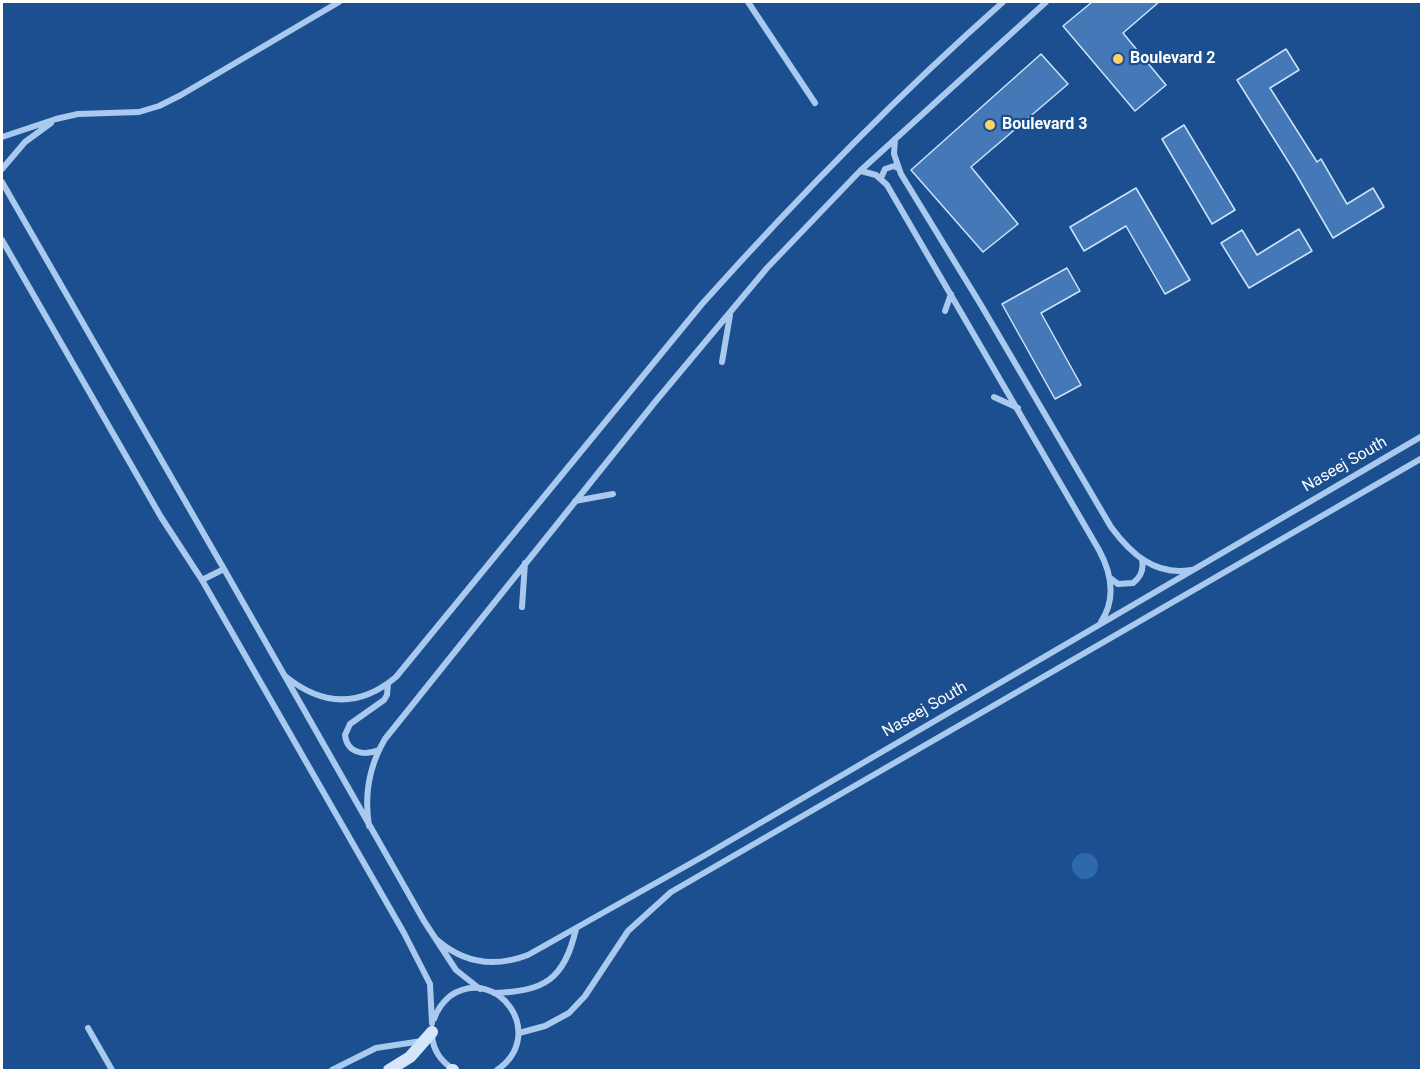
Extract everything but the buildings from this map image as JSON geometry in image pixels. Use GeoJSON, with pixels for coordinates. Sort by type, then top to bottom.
{"type":"FeatureCollection","features":[{"type":"Feature","properties":{"kind":"main road"},"geometry":{"type":"LineString","coordinates":[[389,1071],[410,1057],[430,1032]]}},
{"type":"Feature","properties":{"kind":"street"},"geometry":{"type":"LineString","coordinates":[[2,137],[56,119],[94,112],[139,112],[159,106],[339,2]]}},
{"type":"Feature","properties":{"kind":"street"},"geometry":{"type":"LineString","coordinates":[[748,2],[815,103]]}},
{"type":"Feature","properties":{"kind":"street"},"geometry":{"type":"LineString","coordinates":[[285,676],[310,693],[335,699],[358,698],[388,684],[403,670],[702,304],[735,267],[908,89],[1003,2]]}},
{"type":"Feature","properties":{"kind":"street"},"geometry":{"type":"LineString","coordinates":[[369,826],[368,785],[379,750],[392,731],[525,563],[730,313],[781,252],[860,171],[1046,2]]}},
{"type":"Feature","properties":{"kind":"street"},"geometry":{"type":"LineString","coordinates":[[2,169],[25,142],[56,119]]}},
{"type":"Feature","properties":{"kind":"street"},"geometry":{"type":"LineString","coordinates":[[895,139],[894,154],[898,168],[1111,527],[1122,542],[1142,560],[1167,570],[1195,570]]}},
{"type":"Feature","properties":{"kind":"street"},"geometry":{"type":"LineString","coordinates":[[881,178],[885,169],[894,166],[898,168]]}},
{"type":"Feature","properties":{"kind":"street"},"geometry":{"type":"LineString","coordinates":[[860,171],[871,172],[881,178],[1018,408],[1099,550],[1109,577],[1110,603],[1100,624]]}},
{"type":"Feature","properties":{"kind":"street"},"geometry":{"type":"LineString","coordinates":[[2,182],[435,939],[456,970],[480,989]]}},
{"type":"Feature","properties":{"kind":"street"},"geometry":{"type":"LineString","coordinates":[[2,240],[161,517],[202,580],[405,933],[426,974],[432,994],[430,1032],[435,1050],[446,1065],[453,1070]]}},
{"type":"Feature","properties":{"kind":"street"},"geometry":{"type":"LineString","coordinates":[[945,311],[951,294]]}},
{"type":"Feature","properties":{"kind":"street"},"geometry":{"type":"LineString","coordinates":[[722,362],[730,313]]}},
{"type":"Feature","properties":{"kind":"street"},"geometry":{"type":"LineString","coordinates":[[994,397],[1018,408]]}},
{"type":"Feature","properties":{"kind":"street","name":"Naseej South"},"geometry":{"type":"LineString","coordinates":[[435,939],[452,952],[470,959],[500,962],[528,955],[1195,570],[1422,436]]}},
{"type":"Feature","properties":{"kind":"street"},"geometry":{"type":"LineString","coordinates":[[519,1033],[545,1026],[569,1013],[585,996],[627,931],[671,892],[1422,458]]}},
{"type":"Feature","properties":{"kind":"street"},"geometry":{"type":"LineString","coordinates":[[575,502],[613,494]]}},
{"type":"Feature","properties":{"kind":"street"},"geometry":{"type":"LineString","coordinates":[[1109,577],[1118,584],[1133,583],[1143,571],[1142,560]]}},
{"type":"Feature","properties":{"kind":"street"},"geometry":{"type":"LineString","coordinates":[[522,607],[525,563]]}},
{"type":"Feature","properties":{"kind":"street"},"geometry":{"type":"LineString","coordinates":[[202,580],[224,568]]}},
{"type":"Feature","properties":{"kind":"street"},"geometry":{"type":"LineString","coordinates":[[379,750],[368,754],[357,753],[348,746],[345,735],[350,724],[384,700],[388,684]]}},
{"type":"Feature","properties":{"kind":"street"},"geometry":{"type":"LineString","coordinates":[[430,1032],[435,1014],[446,1000],[462,991],[480,989],[494,993],[526,991],[550,980],[566,959],[576,929]]}},
{"type":"Feature","properties":{"kind":"street"},"geometry":{"type":"LineString","coordinates":[[494,993],[510,1005],[518,1023],[519,1033],[516,1050],[497,1071]]}},
{"type":"Feature","properties":{"kind":"street"},"geometry":{"type":"LineString","coordinates":[[88,1028],[112,1071]]}},
{"type":"Feature","properties":{"kind":"street"},"geometry":{"type":"LineString","coordinates":[[332,1071],[376,1048],[430,1032]]}},
{"type":"Feature","properties":{"kind":"shaded area"},"geometry":{"type":"Polygon","coordinates":[[[1085,853],[1094,857],[1098,866],[1094,875],[1085,879],[1076,875],[1072,866],[1076,857],[1085,853]]]}},
{"type":"Feature","properties":{"kind":"place","name":"Boulevard 2"},"geometry":{"type":"Point","coordinates":[1118,59]}},
{"type":"Feature","properties":{"kind":"place","name":"Boulevard 3"},"geometry":{"type":"Point","coordinates":[990,125]}}]}
